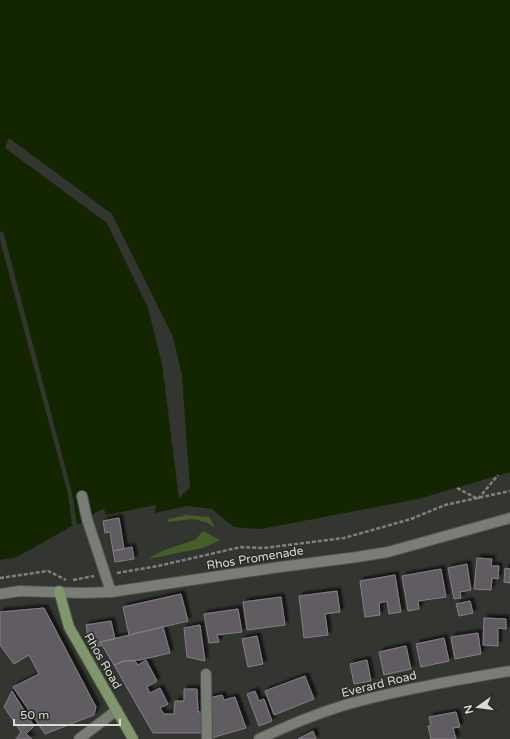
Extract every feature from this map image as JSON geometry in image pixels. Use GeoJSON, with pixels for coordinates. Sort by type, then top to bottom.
{"type":"FeatureCollection","features":[{"type":"Feature","properties":{"kind":"main road","name":"Rhos Road"},"geometry":{"type":"LineString","coordinates":[[60,592],[69,628],[133,739]]}},
{"type":"Feature","properties":{"kind":"street"},"geometry":{"type":"LineString","coordinates":[[82,496],[87,519],[111,592]]}},
{"type":"Feature","properties":{"kind":"street","name":"Rhos Promenade"},"geometry":{"type":"LineString","coordinates":[[0,594],[14,592],[111,592],[388,552],[510,518]]}},
{"type":"Feature","properties":{"kind":"street","name":"Everard Road"},"geometry":{"type":"LineString","coordinates":[[259,739],[291,724],[351,703],[436,683],[510,671]]}},
{"type":"Feature","properties":{"kind":"street"},"geometry":{"type":"LineString","coordinates":[[206,674],[207,739]]}},
{"type":"Feature","properties":{"kind":"street"},"geometry":{"type":"LineString","coordinates":[[79,739],[117,710]]}},
{"type":"Feature","properties":{"kind":"path"},"geometry":{"type":"LineString","coordinates":[[478,499],[498,475]]}},
{"type":"Feature","properties":{"kind":"path"},"geometry":{"type":"LineString","coordinates":[[457,488],[478,499]]}},
{"type":"Feature","properties":{"kind":"path"},"geometry":{"type":"LineString","coordinates":[[202,556],[241,547],[264,548],[344,538],[411,519],[445,505],[510,491]]}},
{"type":"Feature","properties":{"kind":"shaded area"},"geometry":{"type":"Polygon","coordinates":[[[0,0],[510,0],[510,472],[418,499],[261,529],[234,527],[212,509],[187,506],[155,513],[156,505],[106,515],[104,509],[17,557],[0,560],[0,0]]]}},
{"type":"Feature","properties":{"kind":"shaded area"},"geometry":{"type":"Polygon","coordinates":[[[186,515],[209,517],[215,528],[206,522],[192,519],[167,522],[169,519],[186,515]]]}},
{"type":"Feature","properties":{"kind":"shaded area"},"geometry":{"type":"Polygon","coordinates":[[[203,531],[220,540],[203,548],[148,559],[164,550],[195,540],[203,531]]]}},
{"type":"Feature","properties":{"kind":"pier"},"geometry":{"type":"Polygon","coordinates":[[[9,138],[112,214],[173,337],[182,376],[190,488],[179,498],[162,364],[148,308],[107,223],[5,148],[9,138]]]}},
{"type":"Feature","properties":{"kind":"pier"},"geometry":{"type":"Polygon","coordinates":[[[3,231],[72,493],[77,525],[72,526],[68,494],[0,240],[0,232],[3,231]]]}},
{"type":"Feature","properties":{"kind":"building"},"geometry":{"type":"Polygon","coordinates":[[[119,518],[124,549],[113,551],[110,532],[105,533],[103,521],[119,518]]]}},
{"type":"Feature","properties":{"kind":"building"},"geometry":{"type":"Polygon","coordinates":[[[132,547],[134,559],[115,562],[113,551],[132,547]]]}},
{"type":"Feature","properties":{"kind":"building"},"geometry":{"type":"Polygon","coordinates":[[[477,558],[492,559],[491,566],[499,566],[498,579],[492,578],[491,590],[474,589],[477,558]]]}},
{"type":"Feature","properties":{"kind":"building"},"geometry":{"type":"Polygon","coordinates":[[[467,564],[471,590],[460,592],[461,598],[454,599],[448,568],[467,564]]]}},
{"type":"Feature","properties":{"kind":"building"},"geometry":{"type":"Polygon","coordinates":[[[505,568],[510,569],[510,583],[504,582],[505,568]]]}},
{"type":"Feature","properties":{"kind":"building"},"geometry":{"type":"Polygon","coordinates":[[[441,569],[446,597],[418,601],[419,609],[408,611],[402,576],[441,569]]]}},
{"type":"Feature","properties":{"kind":"building"},"geometry":{"type":"Polygon","coordinates":[[[395,575],[401,612],[389,614],[387,601],[379,603],[380,615],[365,617],[360,581],[395,575]]]}},
{"type":"Feature","properties":{"kind":"building"},"geometry":{"type":"Polygon","coordinates":[[[337,591],[340,612],[325,614],[328,635],[304,638],[299,596],[337,591]]]}},
{"type":"Feature","properties":{"kind":"building"},"geometry":{"type":"Polygon","coordinates":[[[181,594],[188,621],[129,635],[123,607],[181,594]]]}},
{"type":"Feature","properties":{"kind":"building"},"geometry":{"type":"Polygon","coordinates":[[[281,597],[285,625],[247,630],[243,602],[281,597]]]}},
{"type":"Feature","properties":{"kind":"building"},"geometry":{"type":"Polygon","coordinates":[[[470,601],[473,613],[459,616],[456,604],[470,601]]]}},
{"type":"Feature","properties":{"kind":"building"},"geometry":{"type":"Polygon","coordinates":[[[44,608],[96,707],[94,715],[45,734],[13,687],[39,674],[29,655],[14,664],[0,645],[0,612],[44,608]]]}},
{"type":"Feature","properties":{"kind":"building"},"geometry":{"type":"Polygon","coordinates":[[[238,609],[242,632],[217,635],[219,642],[209,643],[204,614],[238,609]]]}},
{"type":"Feature","properties":{"kind":"building"},"geometry":{"type":"Polygon","coordinates":[[[484,618],[506,619],[506,629],[498,628],[498,646],[483,645],[484,618]]]}},
{"type":"Feature","properties":{"kind":"building"},"geometry":{"type":"Polygon","coordinates":[[[111,621],[115,639],[100,642],[102,645],[95,647],[90,637],[88,637],[86,625],[111,621]]]}},
{"type":"Feature","properties":{"kind":"building"},"geometry":{"type":"Polygon","coordinates":[[[200,625],[205,661],[187,657],[184,628],[200,625]]]}},
{"type":"Feature","properties":{"kind":"building"},"geometry":{"type":"Polygon","coordinates":[[[163,627],[170,653],[140,660],[124,661],[114,665],[100,642],[163,627]]]}},
{"type":"Feature","properties":{"kind":"building"},"geometry":{"type":"Polygon","coordinates":[[[478,633],[481,654],[455,659],[451,637],[478,633]]]}},
{"type":"Feature","properties":{"kind":"building"},"geometry":{"type":"Polygon","coordinates":[[[257,636],[263,664],[248,667],[242,639],[257,636]]]}},
{"type":"Feature","properties":{"kind":"building"},"geometry":{"type":"Polygon","coordinates":[[[444,638],[449,661],[421,667],[416,644],[444,638]]]}},
{"type":"Feature","properties":{"kind":"building"},"geometry":{"type":"Polygon","coordinates":[[[406,646],[411,669],[384,675],[379,652],[406,646]]]}},
{"type":"Feature","properties":{"kind":"building"},"geometry":{"type":"Polygon","coordinates":[[[146,660],[157,681],[147,687],[150,693],[160,688],[168,704],[160,708],[164,714],[174,714],[175,701],[184,701],[184,689],[197,689],[198,712],[202,712],[202,733],[153,733],[114,665],[124,661],[135,661],[138,665],[146,660]]]}},
{"type":"Feature","properties":{"kind":"building"},"geometry":{"type":"Polygon","coordinates":[[[367,660],[371,681],[354,684],[350,664],[367,660]]]}},
{"type":"Feature","properties":{"kind":"building"},"geometry":{"type":"Polygon","coordinates":[[[305,676],[314,699],[274,715],[265,691],[305,676]]]}},
{"type":"Feature","properties":{"kind":"building"},"geometry":{"type":"Polygon","coordinates":[[[12,691],[34,726],[26,734],[32,739],[16,739],[21,732],[4,707],[12,691]]]}},
{"type":"Feature","properties":{"kind":"building"},"geometry":{"type":"Polygon","coordinates":[[[255,691],[259,701],[264,699],[272,721],[259,726],[247,694],[255,691]]]}},
{"type":"Feature","properties":{"kind":"building"},"geometry":{"type":"Polygon","coordinates":[[[222,695],[224,700],[235,697],[246,728],[211,738],[209,698],[222,695]]]}},
{"type":"Feature","properties":{"kind":"building"},"geometry":{"type":"Polygon","coordinates":[[[456,712],[460,727],[453,728],[456,739],[431,739],[428,726],[431,726],[429,717],[456,712]]]}},
{"type":"Feature","properties":{"kind":"building"},"geometry":{"type":"Polygon","coordinates":[[[313,731],[316,739],[298,739],[313,731]]]}}]}
